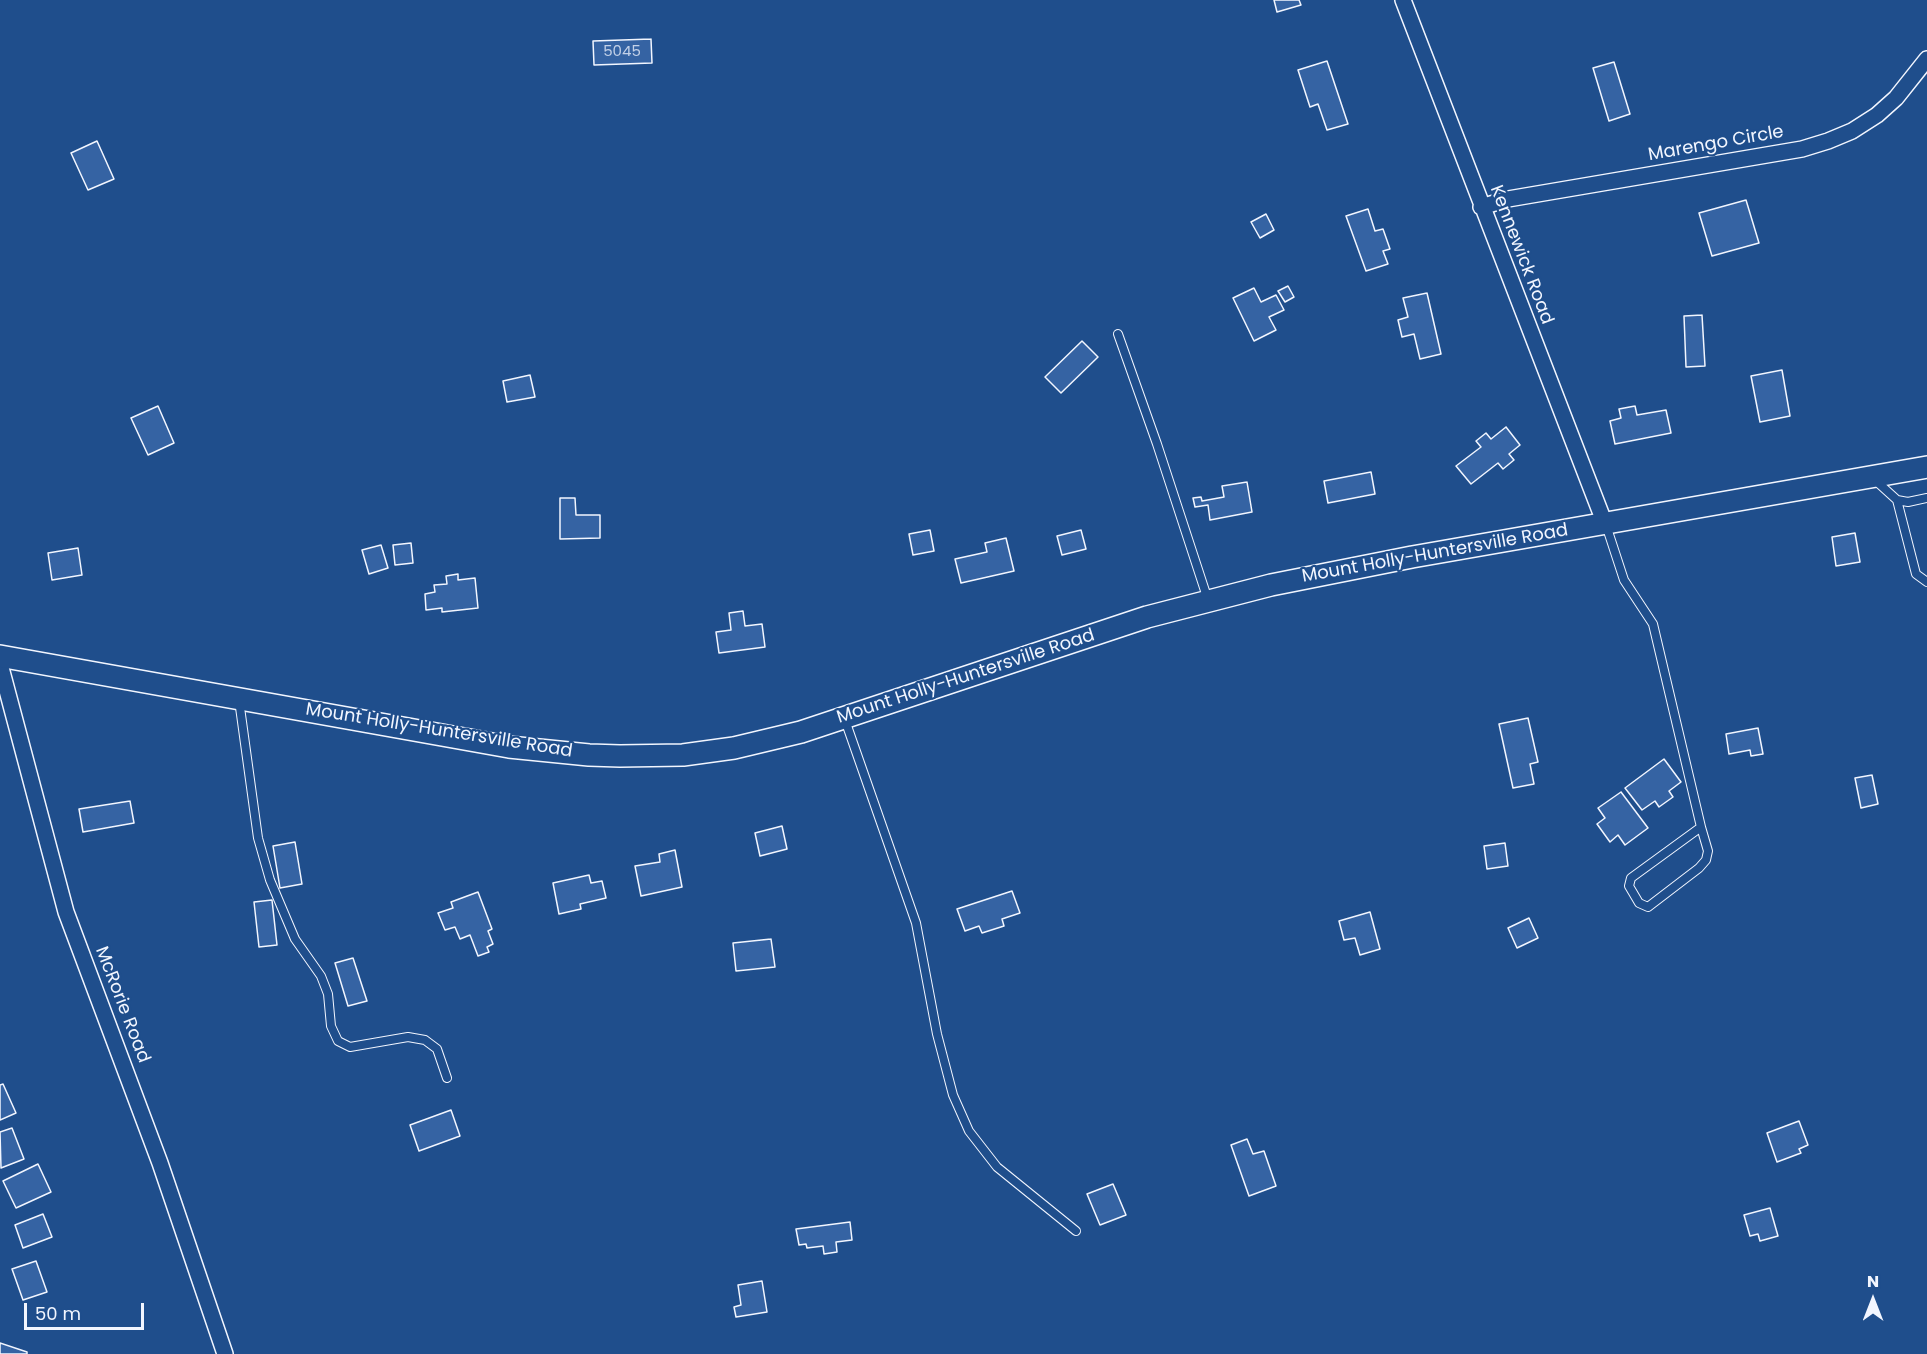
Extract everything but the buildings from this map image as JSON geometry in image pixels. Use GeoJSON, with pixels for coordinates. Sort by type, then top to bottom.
{"type":"FeatureCollection","features":[{"type":"Feature","properties":{"kind":"main road","name":"Mount Holly-Huntersville Road"},"geometry":{"type":"LineString","coordinates":[[1,656],[509,747],[620,756],[682,755],[734,748],[801,732],[1148,617],[1314,575],[1927,467]]}},
{"type":"Feature","properties":{"kind":"street","name":"Kennewick Road"},"geometry":{"type":"LineString","coordinates":[[1403,0],[1605,524]]}},
{"type":"Feature","properties":{"kind":"street","name":"Marengo Circle"},"geometry":{"type":"LineString","coordinates":[[1481,207],[1508,199],[1779,153],[1828,141],[1852,131],[1877,115],[1896,98],[1927,59]]}},
{"type":"Feature","properties":{"kind":"street","name":"McRorie Road"},"geometry":{"type":"LineString","coordinates":[[1,656],[66,912],[160,1162],[225,1354]]}},
{"type":"Feature","properties":{"kind":"lane"},"geometry":{"type":"LineString","coordinates":[[1118,334],[1209,601]]}},
{"type":"Feature","properties":{"kind":"lane"},"geometry":{"type":"LineString","coordinates":[[1872,477],[1897,500],[1908,502],[1927,498]]}},
{"type":"Feature","properties":{"kind":"lane"},"geometry":{"type":"LineString","coordinates":[[1897,500],[1916,574],[1927,582]]}},
{"type":"Feature","properties":{"kind":"lane"},"geometry":{"type":"LineString","coordinates":[[1605,524],[1624,580],[1653,624],[1708,851],[1706,860],[1699,868],[1648,907],[1639,903],[1629,886],[1630,878],[1701,827]]}},
{"type":"Feature","properties":{"kind":"lane"},"geometry":{"type":"LineString","coordinates":[[239,698],[258,838],[270,880],[294,939],[321,976],[328,994],[331,1026],[338,1041],[350,1047],[408,1037],[425,1040],[436,1049],[447,1078]]}},
{"type":"Feature","properties":{"kind":"lane"},"geometry":{"type":"LineString","coordinates":[[844,718],[916,923],[942,1054],[953,1095],[969,1131],[996,1167],[1077,1231]]}}]}
